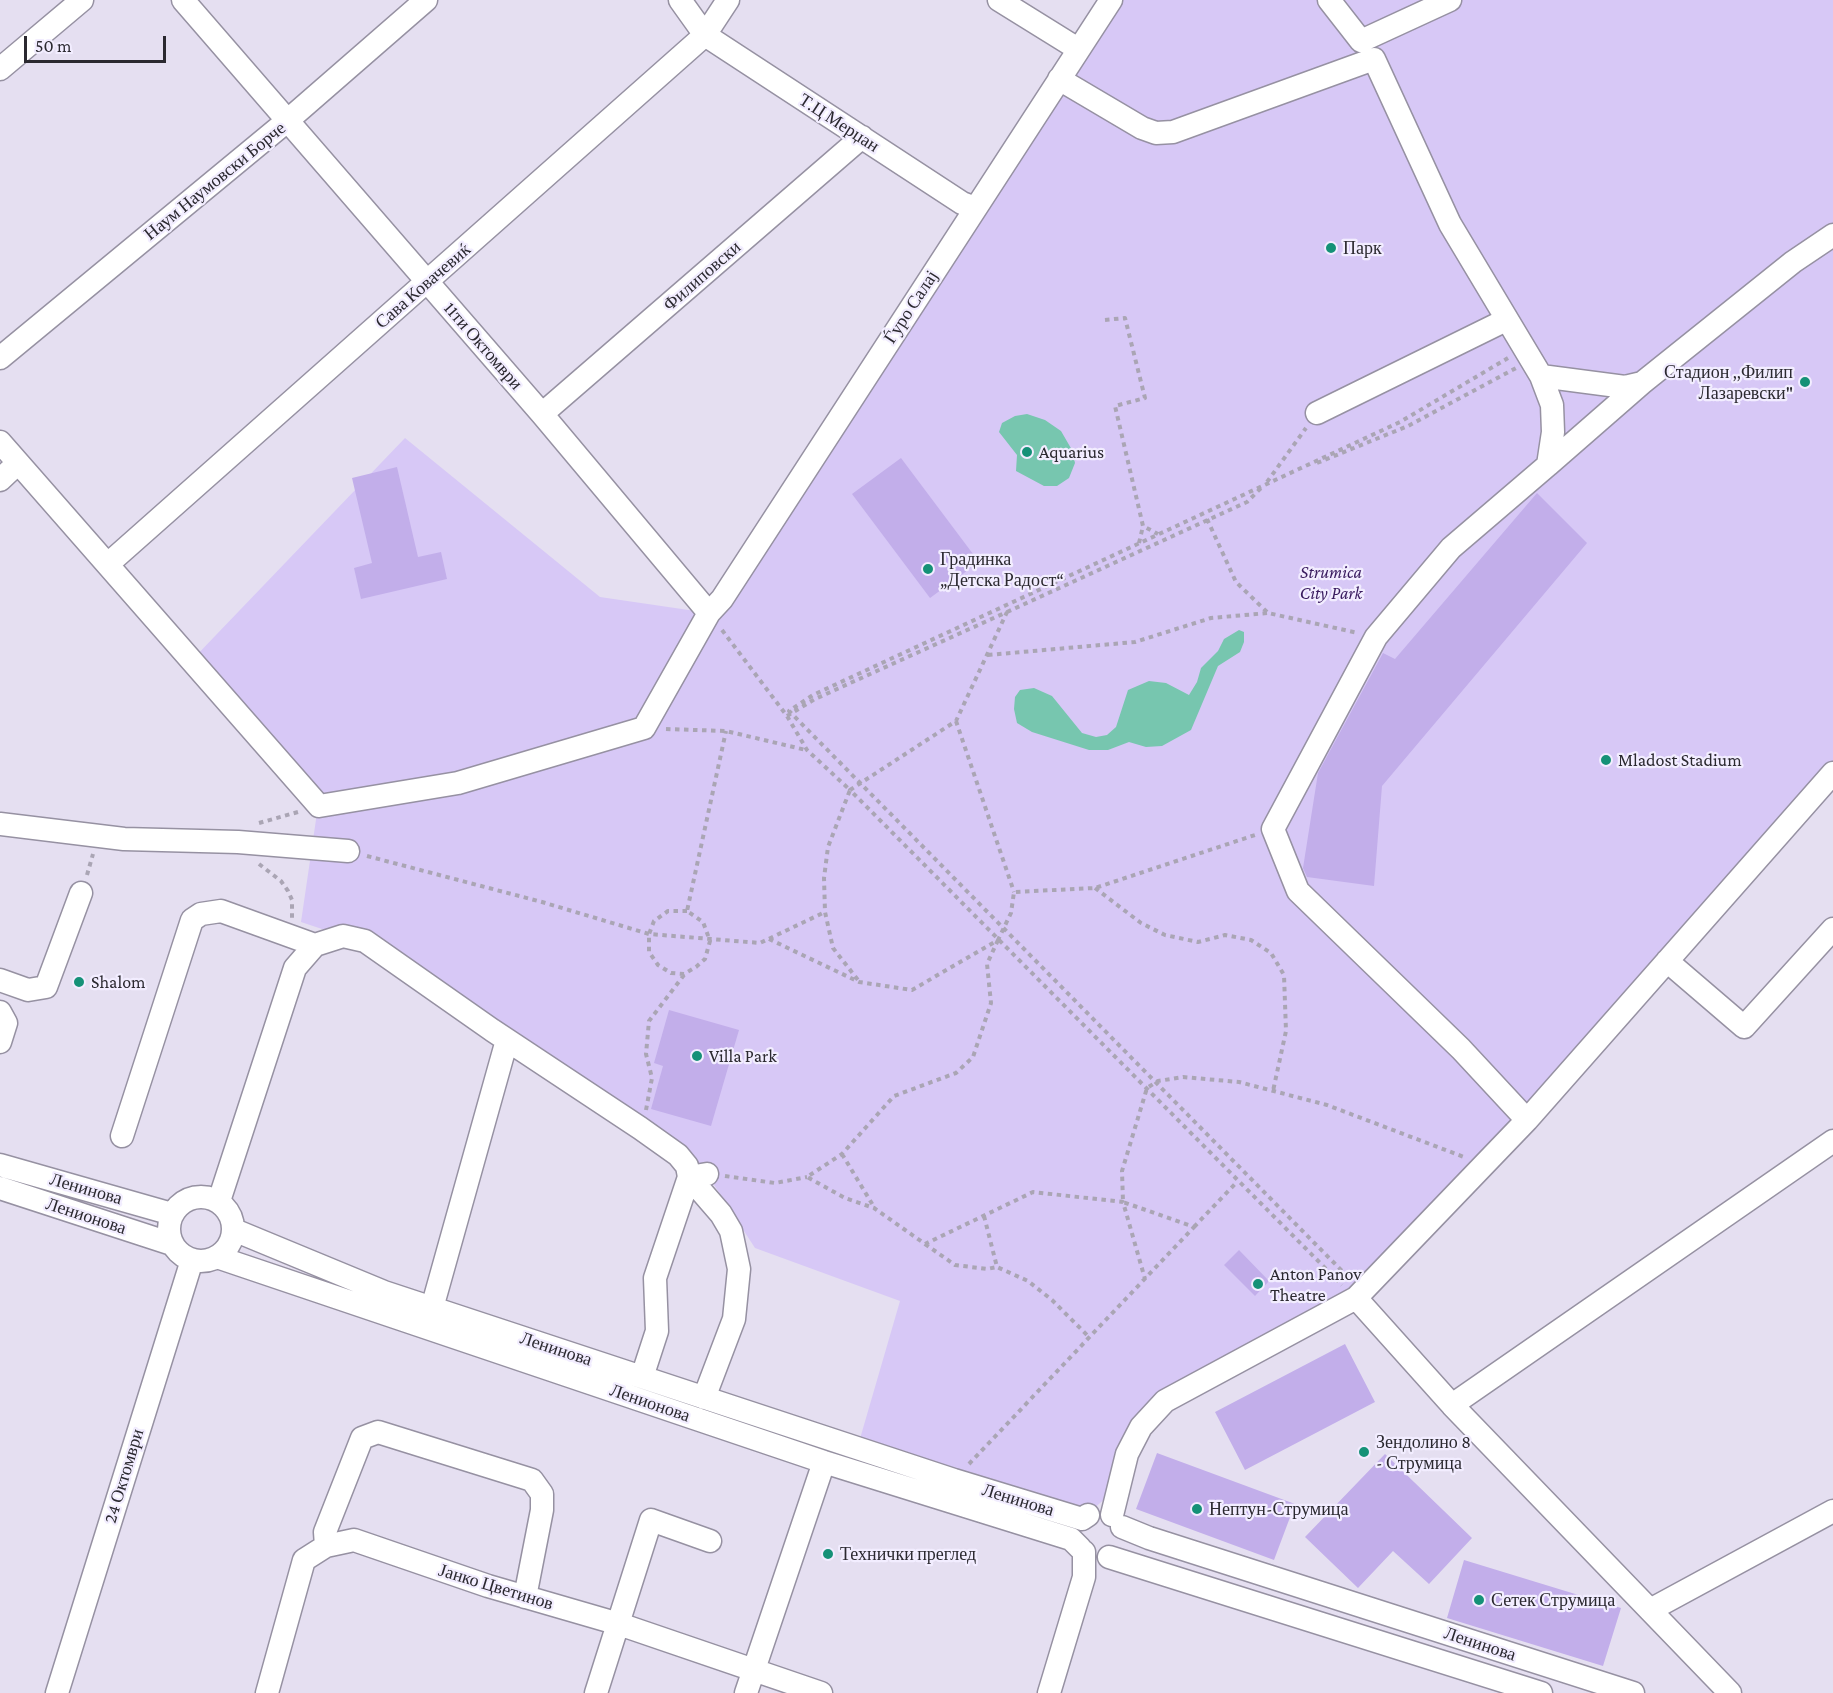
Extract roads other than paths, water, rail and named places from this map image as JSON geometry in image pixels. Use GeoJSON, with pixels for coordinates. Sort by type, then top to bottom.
{"type":"FeatureCollection","features":[{"type":"Feature","properties":{"kind":"street"},"geometry":{"type":"LineString","coordinates":[[0,69],[82,0]]}},
{"type":"Feature","properties":{"kind":"street","name":"11ти Октомври"},"geometry":{"type":"LineString","coordinates":[[183,0],[542,414],[709,613]]}},
{"type":"Feature","properties":{"kind":"street","name":"Наум Наумовски Борче"},"geometry":{"type":"LineString","coordinates":[[0,358],[287,121],[426,0]]}},
{"type":"Feature","properties":{"kind":"street"},"geometry":{"type":"LineString","coordinates":[[680,0],[705,35]]}},
{"type":"Feature","properties":{"kind":"street","name":"Сава Ковачевиќ"},"geometry":{"type":"LineString","coordinates":[[108,564],[705,35],[728,0]]}},
{"type":"Feature","properties":{"kind":"street"},"geometry":{"type":"LineString","coordinates":[[999,0],[1078,49]]}},
{"type":"Feature","properties":{"kind":"street","name":"Ѓуро Салај"},"geometry":{"type":"LineString","coordinates":[[108,564],[319,806],[458,783],[644,728],[709,613],[729,589],[1111,0]]}},
{"type":"Feature","properties":{"kind":"street"},"geometry":{"type":"LineString","coordinates":[[1329,0],[1367,50],[1450,224],[1536,368],[1552,405],[1548,465]]}},
{"type":"Feature","properties":{"kind":"street"},"geometry":{"type":"LineString","coordinates":[[1059,79],[1142,128],[1156,133],[1173,132],[1367,50],[1450,0]]}},
{"type":"Feature","properties":{"kind":"street","name":"Т.Ц Мерџан"},"geometry":{"type":"LineString","coordinates":[[705,35],[962,203],[975,208]]}},
{"type":"Feature","properties":{"kind":"street","name":"Филиповски"},"geometry":{"type":"LineString","coordinates":[[542,414],[862,137]]}},
{"type":"Feature","properties":{"kind":"street"},"geometry":{"type":"LineString","coordinates":[[1527,1120],[1461,1049],[1299,891],[1273,829],[1376,637],[1451,548],[1642,383],[1793,262],[1833,235]]}},
{"type":"Feature","properties":{"kind":"street"},"geometry":{"type":"LineString","coordinates":[[1317,413],[1506,320]]}},
{"type":"Feature","properties":{"kind":"street"},"geometry":{"type":"LineString","coordinates":[[1536,368],[1625,387],[1642,383]]}},
{"type":"Feature","properties":{"kind":"street"},"geometry":{"type":"LineString","coordinates":[[0,442],[108,564]]}},
{"type":"Feature","properties":{"kind":"street"},"geometry":{"type":"LineString","coordinates":[[0,480],[18,463]]}},
{"type":"Feature","properties":{"kind":"street"},"geometry":{"type":"LineString","coordinates":[[1094,1554],[1077,1530],[1104,1518],[1117,1488],[1127,1454],[1141,1427],[1165,1401],[1356,1298],[1527,1120],[1833,773]]}},
{"type":"Feature","properties":{"kind":"street"},"geometry":{"type":"LineString","coordinates":[[0,824],[99,837],[238,842],[348,851]]}},
{"type":"Feature","properties":{"kind":"street"},"geometry":{"type":"LineString","coordinates":[[0,980],[28,990],[46,987],[81,893]]}},
{"type":"Feature","properties":{"kind":"street"},"geometry":{"type":"LineString","coordinates":[[122,1136],[192,920],[212,911],[222,911],[315,945]]}},
{"type":"Feature","properties":{"kind":"street"},"geometry":{"type":"LineString","coordinates":[[1667,961],[1744,1027],[1833,929]]}},
{"type":"Feature","properties":{"kind":"street"},"geometry":{"type":"LineString","coordinates":[[219,1201],[295,968],[315,945],[343,936],[365,941],[507,1040],[640,1128],[678,1155],[698,1175],[731,1231],[739,1269],[734,1319],[704,1398]]}},
{"type":"Feature","properties":{"kind":"street"},"geometry":{"type":"LineString","coordinates":[[0,1012],[6,1023],[0,1042]]}},
{"type":"Feature","properties":{"kind":"street"},"geometry":{"type":"LineString","coordinates":[[432,1308],[507,1040]]}},
{"type":"Feature","properties":{"kind":"street"},"geometry":{"type":"LineString","coordinates":[[1452,1405],[1833,1141]]}},
{"type":"Feature","properties":{"kind":"street","name":"Ленинова"},"geometry":{"type":"LineString","coordinates":[[0,1165],[172,1214]]}},
{"type":"Feature","properties":{"kind":"street"},"geometry":{"type":"LineString","coordinates":[[642,1377],[657,1331],[655,1278],[698,1175]]}},
{"type":"Feature","properties":{"kind":"street","name":"Ленионова"},"geometry":{"type":"LineString","coordinates":[[0,1188],[172,1244]]}},
{"type":"Feature","properties":{"kind":"street"},"geometry":{"type":"LineString","coordinates":[[197,1196],[219,1201],[232,1218],[234,1230],[226,1250],[207,1261],[192,1260],[178,1252],[169,1234],[172,1214],[187,1199],[197,1196]]}},
{"type":"Feature","properties":{"kind":"street","name":"Ленинова"},"geometry":{"type":"LineString","coordinates":[[234,1230],[384,1292],[432,1308],[954,1480],[1082,1519],[1104,1518],[1149,1538],[1633,1693]]}},
{"type":"Feature","properties":{"kind":"street","name":"Ленионова"},"geometry":{"type":"LineString","coordinates":[[217,1257],[824,1462],[1071,1539],[1094,1554]]}},
{"type":"Feature","properties":{"kind":"street","name":"24 Октомври"},"geometry":{"type":"LineString","coordinates":[[57,1693],[192,1260]]}},
{"type":"Feature","properties":{"kind":"street"},"geometry":{"type":"LineString","coordinates":[[1356,1298],[1452,1405],[1652,1609],[1730,1693]]}},
{"type":"Feature","properties":{"kind":"street"},"geometry":{"type":"LineString","coordinates":[[326,1546],[326,1532],[362,1438],[378,1432],[532,1480],[542,1494],[542,1510],[525,1597]]}},
{"type":"Feature","properties":{"kind":"street"},"geometry":{"type":"LineString","coordinates":[[746,1693],[752,1669],[824,1462]]}},
{"type":"Feature","properties":{"kind":"street"},"geometry":{"type":"LineString","coordinates":[[1652,1609],[1833,1511]]}},
{"type":"Feature","properties":{"kind":"street"},"geometry":{"type":"LineString","coordinates":[[1048,1693],[1084,1577],[1094,1554],[1121,1546],[1104,1518]]}},
{"type":"Feature","properties":{"kind":"street"},"geometry":{"type":"LineString","coordinates":[[596,1693],[651,1520],[710,1541]]}},
{"type":"Feature","properties":{"kind":"street","name":"Јанко Цветинов"},"geometry":{"type":"LineString","coordinates":[[267,1693],[304,1560],[326,1546],[354,1540],[525,1597],[619,1624],[821,1693]]}},
{"type":"Feature","properties":{"kind":"street","name":"Ленинова"},"geometry":{"type":"LineString","coordinates":[[1094,1554],[1541,1693]]}},
{"type":"Feature","properties":{"kind":"place","name":"Парк"},"geometry":{"type":"Point","coordinates":[1331,248]}},
{"type":"Feature","properties":{"kind":"place","name":"Стадион ,,Филип Лазаревски\""},"geometry":{"type":"Point","coordinates":[1805,382]}},
{"type":"Feature","properties":{"kind":"place","name":"Aquarius"},"geometry":{"type":"Point","coordinates":[1027,452]}},
{"type":"Feature","properties":{"kind":"place","name":"Градинка „Детска Радост“"},"geometry":{"type":"Point","coordinates":[928,569]}},
{"type":"Feature","properties":{"kind":"place","name":"Mladost Stadium"},"geometry":{"type":"Point","coordinates":[1606,760]}},
{"type":"Feature","properties":{"kind":"place","name":"Shalom"},"geometry":{"type":"Point","coordinates":[79,982]}},
{"type":"Feature","properties":{"kind":"place","name":"Villa Park"},"geometry":{"type":"Point","coordinates":[697,1056]}},
{"type":"Feature","properties":{"kind":"place","name":"Anton Panov Theatre"},"geometry":{"type":"Point","coordinates":[1258,1284]}},
{"type":"Feature","properties":{"kind":"place","name":"Зендолино 8 - Струмица"},"geometry":{"type":"Point","coordinates":[1364,1452]}},
{"type":"Feature","properties":{"kind":"place","name":"Нептун-Струмица"},"geometry":{"type":"Point","coordinates":[1197,1509]}},
{"type":"Feature","properties":{"kind":"place","name":"Технички преглед"},"geometry":{"type":"Point","coordinates":[828,1554]}},
{"type":"Feature","properties":{"kind":"place","name":"Сетек Струмица"},"geometry":{"type":"Point","coordinates":[1479,1600]}},
{"type":"Feature","properties":{"kind":"park label","name":"Strumica City Park"},"geometry":{"type":"Point","coordinates":[1331,582]}}]}
